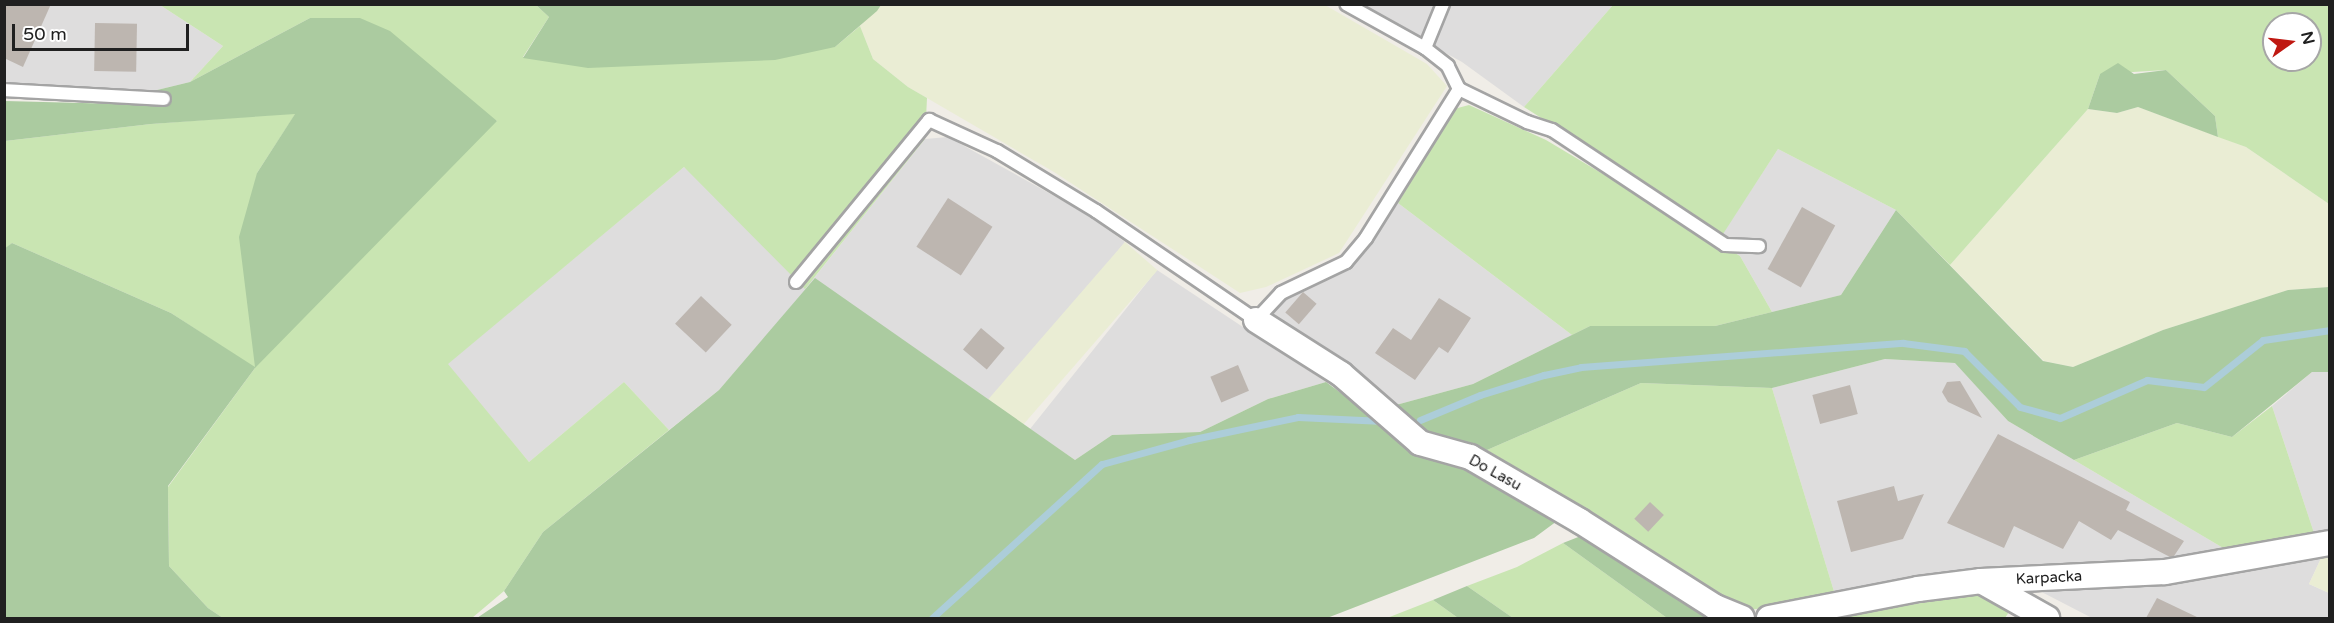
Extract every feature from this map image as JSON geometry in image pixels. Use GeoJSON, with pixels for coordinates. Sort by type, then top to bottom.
{"type":"FeatureCollection","features":[{"type":"Feature","properties":{"kind":"street","name":"Do Lasu"},"geometry":{"type":"LineString","coordinates":[[1256,320],[1341,374],[1420,443],[1470,457],[1580,521],[1715,607],[1742,618]]}},
{"type":"Feature","properties":{"kind":"street","name":"Karpacka"},"geometry":{"type":"LineString","coordinates":[[1769,618],[1918,589],[1981,581],[2165,572],[2330,543]]}},
{"type":"Feature","properties":{"kind":"street"},"geometry":{"type":"LineString","coordinates":[[1981,581],[2047,618]]}},
{"type":"Feature","properties":{"kind":"lane"},"geometry":{"type":"LineString","coordinates":[[1346,4],[1425,48],[1448,66],[1459,89],[1527,122],[1552,130],[1725,245],[1759,246]]}},
{"type":"Feature","properties":{"kind":"lane"},"geometry":{"type":"LineString","coordinates":[[1425,48],[1443,4]]}},
{"type":"Feature","properties":{"kind":"lane"},"geometry":{"type":"LineString","coordinates":[[796,282],[929,120],[997,151],[1096,211],[1256,320],[1281,293],[1346,262],[1366,238],[1459,89]]}},
{"type":"Feature","properties":{"kind":"lane"},"geometry":{"type":"LineString","coordinates":[[4,90],[164,99]]}},
{"type":"Feature","properties":{"kind":"shaded area"},"geometry":{"type":"Polygon","coordinates":[[[4,5],[160,5],[223,46],[190,82],[153,91],[5,83],[4,5]]]}},
{"type":"Feature","properties":{"kind":"shaded area"},"geometry":{"type":"Polygon","coordinates":[[[1358,5],[1613,5],[1524,107],[1462,62],[1358,5]]]}},
{"type":"Feature","properties":{"kind":"shaded area"},"geometry":{"type":"Polygon","coordinates":[[[948,137],[1085,213],[1125,242],[995,404],[815,279],[719,390],[669,430],[624,382],[529,462],[447,364],[684,167],[814,278],[925,139],[948,137]]]}},
{"type":"Feature","properties":{"kind":"shaded area"},"geometry":{"type":"Polygon","coordinates":[[[1778,149],[1896,210],[1841,295],[1772,312],[1740,256],[1717,242],[1778,149]]]}},
{"type":"Feature","properties":{"kind":"shaded area"},"geometry":{"type":"Polygon","coordinates":[[[1398,203],[1572,335],[1473,384],[1396,405],[1269,320],[1288,294],[1358,260],[1398,203]]]}},
{"type":"Feature","properties":{"kind":"shaded area"},"geometry":{"type":"Polygon","coordinates":[[[1157,270],[1326,382],[1268,399],[1200,432],[1112,435],[1075,460],[1030,429],[1157,270]]]}},
{"type":"Feature","properties":{"kind":"shaded area"},"geometry":{"type":"Polygon","coordinates":[[[1885,359],[1956,363],[2008,421],[2230,552],[2173,565],[1973,570],[1836,598],[1772,388],[1885,359]]]}},
{"type":"Feature","properties":{"kind":"shaded area"},"geometry":{"type":"Polygon","coordinates":[[[2312,372],[2329,372],[2329,536],[2316,539],[2272,406],[2312,372]]]}},
{"type":"Feature","properties":{"kind":"shaded area"},"geometry":{"type":"Polygon","coordinates":[[[2323,554],[2309,584],[2329,593],[2329,618],[2092,618],[2032,587],[2323,554]]]}},
{"type":"Feature","properties":{"kind":"green space"},"geometry":{"type":"Polygon","coordinates":[[[881,4],[1325,5],[1427,64],[1447,86],[1339,253],[1266,287],[1240,293],[1054,172],[908,87],[873,59],[860,26],[881,4]]]}},
{"type":"Feature","properties":{"kind":"green space"},"geometry":{"type":"Polygon","coordinates":[[[160,5],[536,5],[549,17],[523,57],[835,47],[860,26],[873,59],[908,87],[927,98],[925,139],[805,289],[684,167],[448,364],[529,462],[624,382],[669,430],[543,532],[504,591],[472,618],[223,618],[208,608],[169,566],[168,487],[255,368],[171,313],[12,243],[5,249],[5,141],[151,124],[296,113],[257,173],[497,121],[310,18],[190,82],[223,46],[160,5]]]}},
{"type":"Feature","properties":{"kind":"green space"},"geometry":{"type":"Polygon","coordinates":[[[536,5],[881,5],[835,47],[775,60],[588,68],[523,58],[549,17],[536,5]]]}},
{"type":"Feature","properties":{"kind":"green space"},"geometry":{"type":"Polygon","coordinates":[[[1613,5],[2329,5],[2329,204],[2246,147],[2218,137],[2215,116],[2166,70],[2100,74],[2088,109],[1950,265],[1896,210],[1778,149],[1723,234],[1524,107],[1613,5]]]}},
{"type":"Feature","properties":{"kind":"green space"},"geometry":{"type":"Polygon","coordinates":[[[310,18],[360,18],[390,31],[497,121],[255,368],[168,486],[169,566],[208,608],[223,618],[5,618],[4,249],[12,243],[171,313],[255,367],[239,237],[257,173],[295,114],[151,124],[5,141],[5,101],[158,105],[153,91],[190,82],[310,18]]]}},
{"type":"Feature","properties":{"kind":"green space"},"geometry":{"type":"Polygon","coordinates":[[[2118,63],[2134,74],[2166,70],[2215,116],[2218,137],[2138,107],[2117,113],[2088,109],[2100,74],[2118,63]]]}},
{"type":"Feature","properties":{"kind":"green space"},"geometry":{"type":"Polygon","coordinates":[[[1469,105],[1546,140],[1740,256],[1772,312],[1715,326],[1590,326],[1572,335],[1398,203],[1454,109],[1469,105]]]}},
{"type":"Feature","properties":{"kind":"green space"},"geometry":{"type":"Polygon","coordinates":[[[2138,107],[2246,147],[2329,204],[2329,287],[2288,290],[2163,330],[2073,367],[2044,361],[1950,265],[2088,109],[2117,113],[2138,107]]]}},
{"type":"Feature","properties":{"kind":"green space"},"geometry":{"type":"Polygon","coordinates":[[[1896,210],[2043,361],[2073,367],[2163,330],[2288,290],[2329,287],[2329,372],[2312,372],[2232,437],[2177,423],[2074,460],[2008,421],[1955,363],[1885,359],[1772,388],[1641,383],[1487,450],[1426,436],[1396,405],[1473,384],[1590,326],[1715,326],[1841,295],[1896,210]]]}},
{"type":"Feature","properties":{"kind":"green space"},"geometry":{"type":"Polygon","coordinates":[[[1125,242],[1157,270],[1021,427],[989,399],[1125,242]]]}},
{"type":"Feature","properties":{"kind":"green space"},"geometry":{"type":"Polygon","coordinates":[[[815,278],[1075,460],[1112,435],[1200,432],[1268,399],[1326,382],[1421,452],[1444,459],[1557,521],[1534,538],[1327,618],[477,618],[508,597],[504,591],[543,532],[719,390],[815,278]]]}},
{"type":"Feature","properties":{"kind":"green space"},"geometry":{"type":"Polygon","coordinates":[[[1641,383],[1772,388],[1836,598],[1749,610],[1709,593],[1487,450],[1641,383]]]}},
{"type":"Feature","properties":{"kind":"green space"},"geometry":{"type":"Polygon","coordinates":[[[2272,406],[2316,539],[2230,552],[2074,460],[2177,423],[2232,437],[2272,406]]]}},
{"type":"Feature","properties":{"kind":"green space"},"geometry":{"type":"Polygon","coordinates":[[[1586,534],[1713,618],[1667,618],[1563,543],[1586,534]]]}},
{"type":"Feature","properties":{"kind":"green space"},"geometry":{"type":"Polygon","coordinates":[[[1563,543],[1667,618],[1513,618],[1467,586],[1517,567],[1563,543]]]}},
{"type":"Feature","properties":{"kind":"green space"},"geometry":{"type":"Polygon","coordinates":[[[2329,553],[2329,593],[2309,584],[2323,554],[2329,553]]]}},
{"type":"Feature","properties":{"kind":"green space"},"geometry":{"type":"Polygon","coordinates":[[[1467,586],[1513,618],[1458,618],[1433,600],[1467,586]]]}},
{"type":"Feature","properties":{"kind":"green space"},"geometry":{"type":"Polygon","coordinates":[[[1975,594],[2009,612],[2005,618],[1832,618],[1975,594]]]}},
{"type":"Feature","properties":{"kind":"green space"},"geometry":{"type":"Polygon","coordinates":[[[1433,600],[1458,618],[1387,618],[1433,600]]]}},
{"type":"Feature","properties":{"kind":"building"},"geometry":{"type":"Polygon","coordinates":[[[4,4],[51,4],[23,67],[4,58],[4,4]]]}},
{"type":"Feature","properties":{"kind":"building"},"geometry":{"type":"Polygon","coordinates":[[[95,23],[137,24],[136,72],[94,71],[95,23]]]}},
{"type":"Feature","properties":{"kind":"building"},"geometry":{"type":"Polygon","coordinates":[[[948,198],[992,227],[961,276],[916,247],[948,198]]]}},
{"type":"Feature","properties":{"kind":"building"},"geometry":{"type":"Polygon","coordinates":[[[1802,207],[1835,225],[1801,288],[1768,269],[1802,207]]]}},
{"type":"Feature","properties":{"kind":"building"},"geometry":{"type":"Polygon","coordinates":[[[1303,292],[1317,304],[1299,324],[1285,312],[1303,292]]]}},
{"type":"Feature","properties":{"kind":"building"},"geometry":{"type":"Polygon","coordinates":[[[701,296],[732,325],[706,352],[675,324],[701,296]]]}},
{"type":"Feature","properties":{"kind":"building"},"geometry":{"type":"Polygon","coordinates":[[[1439,298],[1471,318],[1448,353],[1439,347],[1415,380],[1375,353],[1393,328],[1411,340],[1439,298]]]}},
{"type":"Feature","properties":{"kind":"building"},"geometry":{"type":"Polygon","coordinates":[[[981,328],[1005,348],[987,369],[963,349],[981,328]]]}},
{"type":"Feature","properties":{"kind":"building"},"geometry":{"type":"Polygon","coordinates":[[[1238,365],[1249,391],[1221,402],[1210,377],[1238,365]]]}},
{"type":"Feature","properties":{"kind":"building"},"geometry":{"type":"Polygon","coordinates":[[[1960,381],[1982,418],[1948,402],[1942,392],[1947,382],[1960,381]]]}},
{"type":"Feature","properties":{"kind":"building"},"geometry":{"type":"Polygon","coordinates":[[[1850,385],[1858,414],[1820,424],[1812,395],[1850,385]]]}},
{"type":"Feature","properties":{"kind":"building"},"geometry":{"type":"Polygon","coordinates":[[[1998,434],[2130,502],[2126,510],[2184,541],[2174,556],[2170,557],[2118,530],[2111,540],[2079,521],[2063,549],[2014,526],[2004,548],[1947,523],[1998,434]]]}},
{"type":"Feature","properties":{"kind":"building"},"geometry":{"type":"Polygon","coordinates":[[[1894,486],[1898,501],[1924,494],[1903,539],[1851,552],[1837,501],[1894,486]]]}},
{"type":"Feature","properties":{"kind":"building"},"geometry":{"type":"Polygon","coordinates":[[[1650,502],[1664,515],[1648,532],[1634,519],[1650,502]]]}},
{"type":"Feature","properties":{"kind":"building"},"geometry":{"type":"Polygon","coordinates":[[[2157,598],[2199,618],[2146,618],[2157,598]]]}},
{"type":"Feature","properties":{"kind":"waterway"},"geometry":{"type":"LineString","coordinates":[[1420,420],[1480,395],[1544,375],[1581,367],[1903,343],[1964,351],[2020,407],[2060,418],[2147,380],[2204,387],[2263,340],[2330,330]]}},
{"type":"Feature","properties":{"kind":"waterway"},"geometry":{"type":"LineString","coordinates":[[932,618],[1102,464],[1189,440],[1298,417],[1383,421]]}}]}
